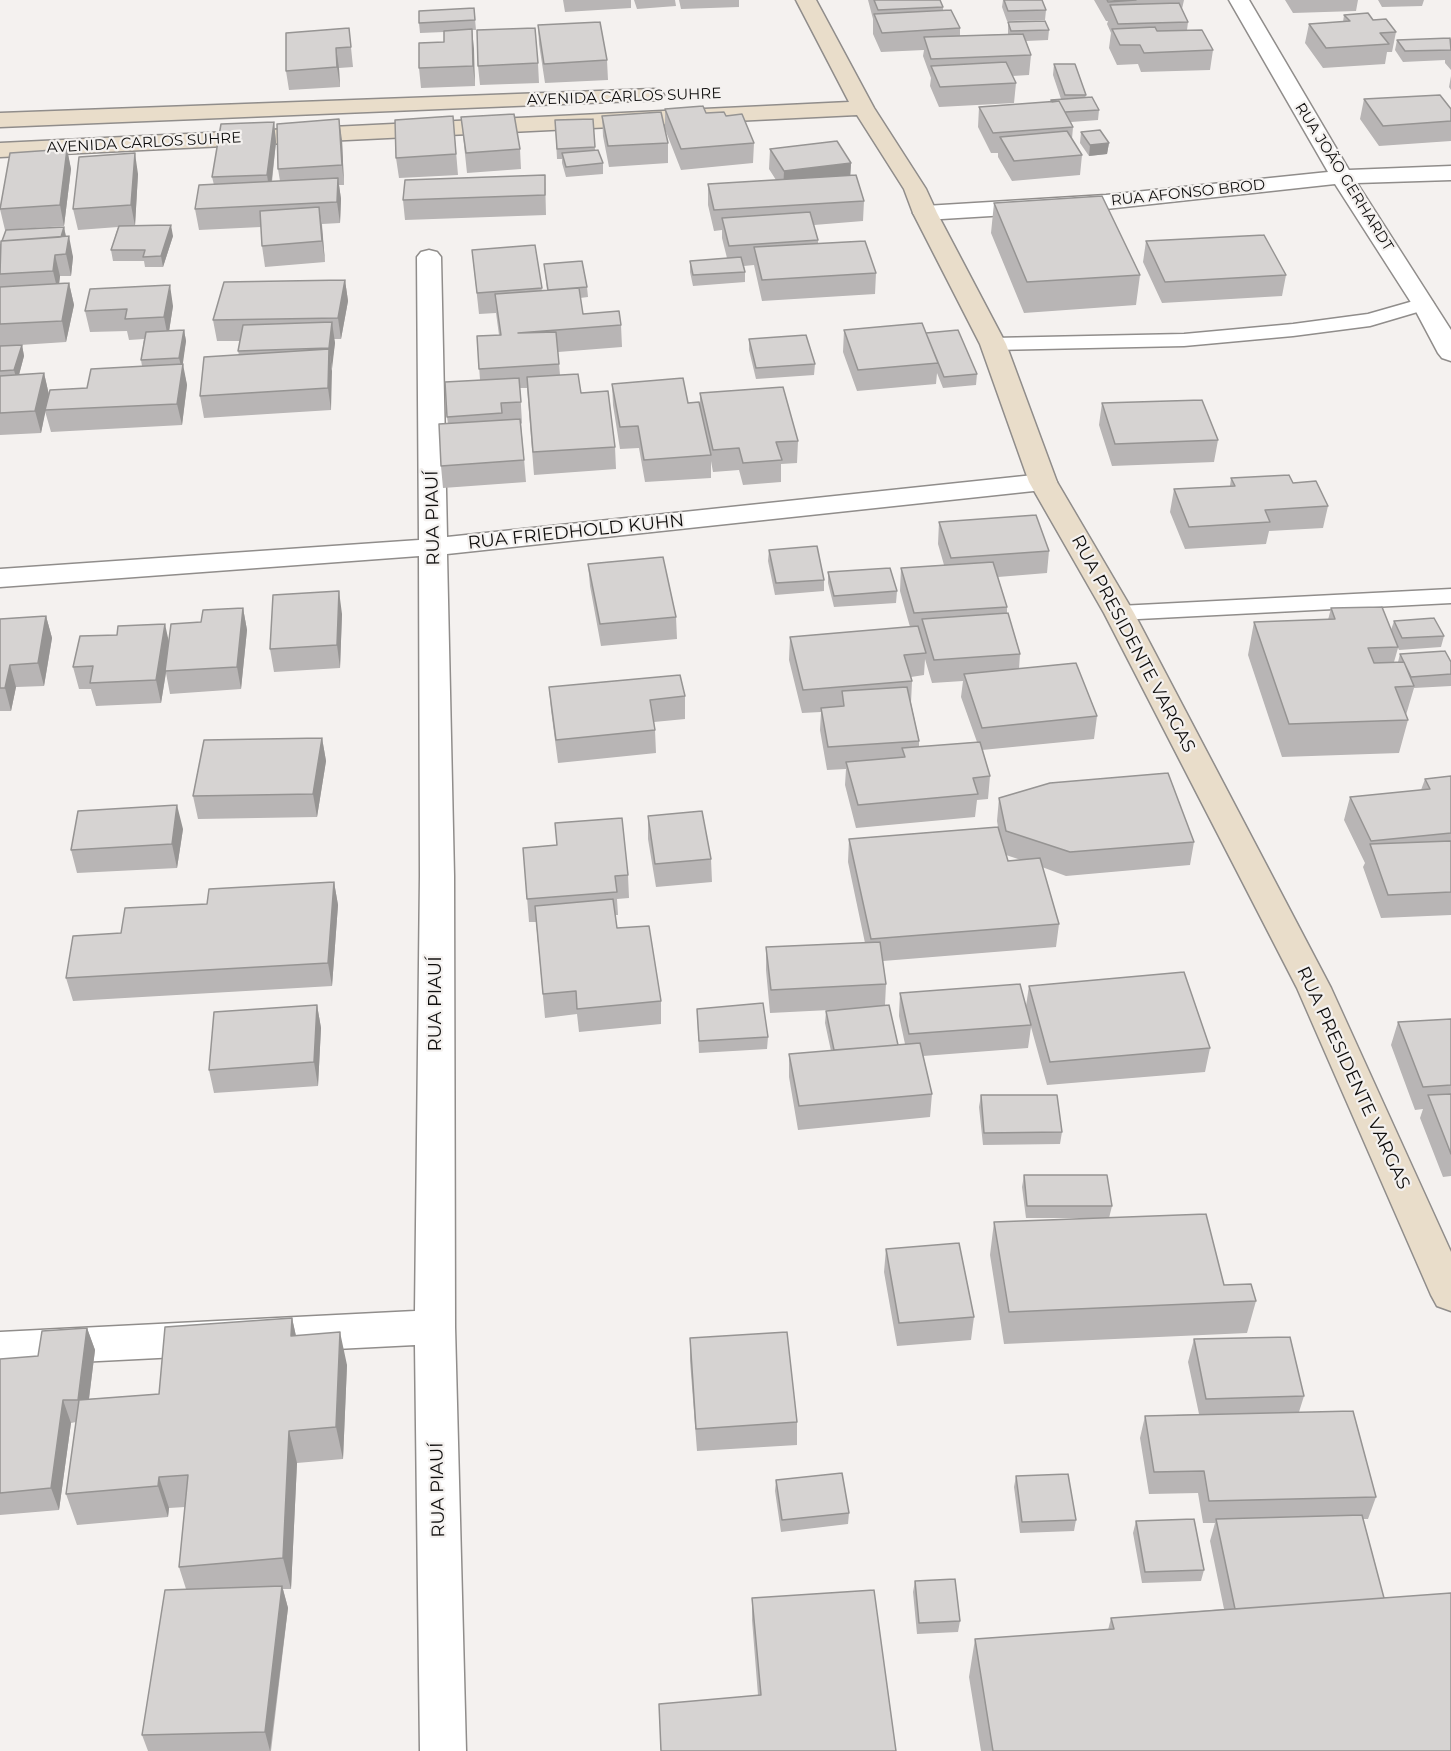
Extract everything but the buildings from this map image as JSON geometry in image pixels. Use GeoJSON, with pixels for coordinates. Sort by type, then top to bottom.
{"type":"FeatureCollection","features":[{"type":"Feature","properties":{"kind":"main road","name":"RUA PRESIDENTE VARGAS"},"geometry":{"type":"LineString","coordinates":[[806,0],[848,95],[915,189],[925,213],[993,344],[1043,482],[1119,613],[1314,988],[1451,1295]]}},
{"type":"Feature","properties":{"kind":"main road","name":"AVENIDA CARLOS SUHRE"},"geometry":{"type":"LineString","coordinates":[[0,120],[675,95]]}},
{"type":"Feature","properties":{"kind":"main road","name":"AVENIDA CARLOS SUHRE"},"geometry":{"type":"LineString","coordinates":[[0,150],[848,95]]}},
{"type":"Feature","properties":{"kind":"street","name":"RUA JOÃO GERHARDT"},"geometry":{"type":"LineString","coordinates":[[1239,0],[1342,177],[1424,304],[1451,353]]}},
{"type":"Feature","properties":{"kind":"street","name":"RUA AFONSO BROD"},"geometry":{"type":"LineString","coordinates":[[925,213],[1106,202],[1342,177],[1451,172]]}},
{"type":"Feature","properties":{"kind":"street","name":"RUA PIAUÍ"},"geometry":{"type":"LineString","coordinates":[[429,256],[437,876],[435,1327],[442,1751]]}},
{"type":"Feature","properties":{"kind":"street","name":"RUA FRIEDHOLD KUHN"},"geometry":{"type":"LineString","coordinates":[[0,578],[433,547],[1043,482]]}},
{"type":"Feature","properties":{"kind":"street"},"geometry":{"type":"LineString","coordinates":[[0,1349],[435,1327]]}},
{"type":"Feature","properties":{"kind":"lane"},"geometry":{"type":"LineString","coordinates":[[993,344],[1184,340],[1282,331],[1370,320],[1424,304]]}},
{"type":"Feature","properties":{"kind":"lane"},"geometry":{"type":"LineString","coordinates":[[1119,613],[1451,596]]}}]}
